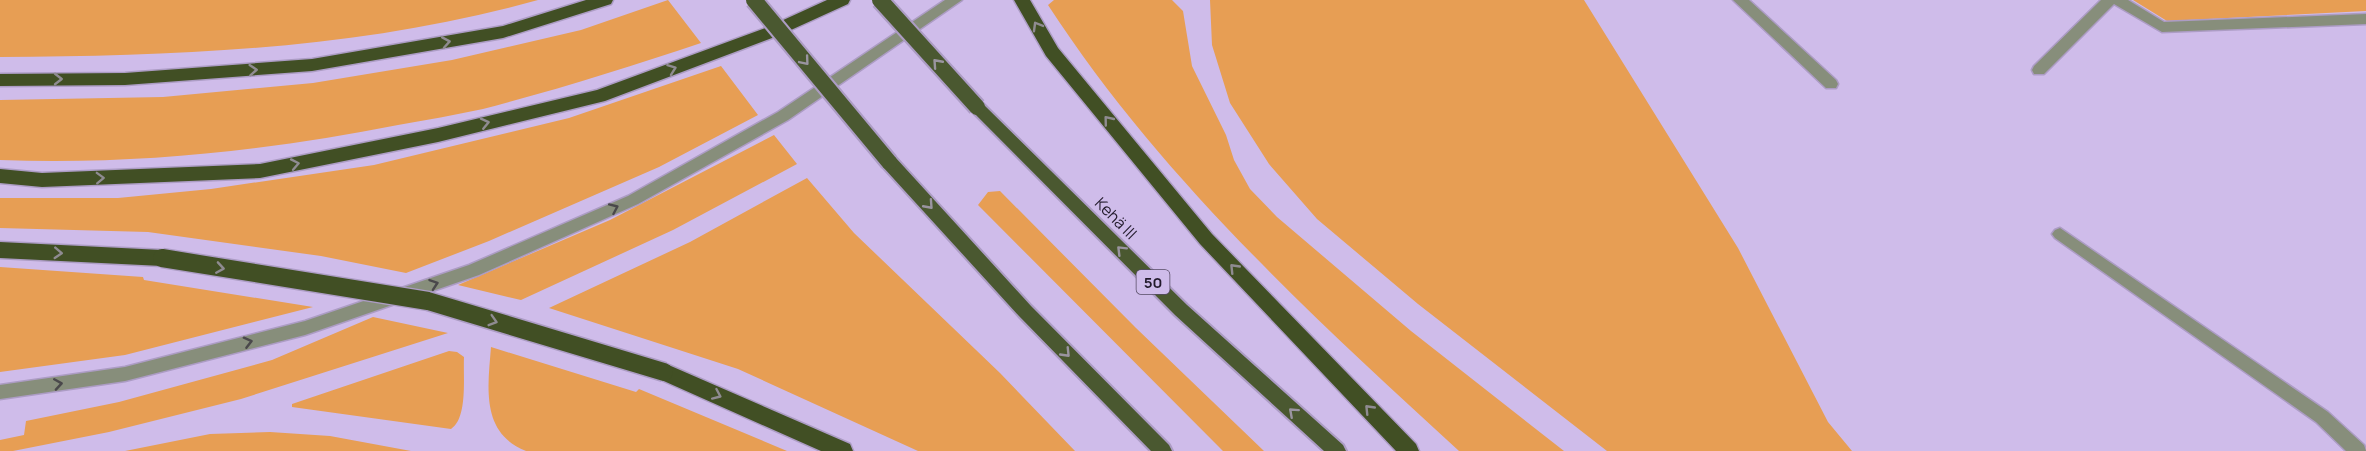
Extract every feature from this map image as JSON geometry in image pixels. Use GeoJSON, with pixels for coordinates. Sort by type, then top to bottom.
{"type":"FeatureCollection","features":[{"type":"Feature","properties":{"kind":"highway"},"geometry":{"type":"LineString","coordinates":[[0,80],[125,79],[312,65],[504,32],[605,0]]}},
{"type":"Feature","properties":{"kind":"highway"},"geometry":{"type":"LineString","coordinates":[[754,0],[889,162],[1025,311],[1163,451]]}},
{"type":"Feature","properties":{"kind":"highway"},"geometry":{"type":"LineString","coordinates":[[0,176],[42,180],[260,171],[438,135],[598,96],[774,31],[842,0]]}},
{"type":"Feature","properties":{"kind":"highway","name":"Kehä III"},"geometry":{"type":"LineString","coordinates":[[880,0],[977,107],[1181,310],[1337,451]]}},
{"type":"Feature","properties":{"kind":"highway"},"geometry":{"type":"LineString","coordinates":[[1022,0],[1052,52],[1206,239],[1409,451]]}},
{"type":"Feature","properties":{"kind":"highway"},"geometry":{"type":"LineString","coordinates":[[0,250],[162,258],[428,301],[664,372],[843,451]]}},
{"type":"Feature","properties":{"kind":"lane"},"geometry":{"type":"LineString","coordinates":[[0,392],[125,374],[305,328],[474,270],[633,200],[773,122],[955,0]]}},
{"type":"Feature","properties":{"kind":"lane"},"geometry":{"type":"LineString","coordinates":[[1740,0],[1831,84]]}},
{"type":"Feature","properties":{"kind":"lane"},"geometry":{"type":"LineString","coordinates":[[2038,70],[2109,0]]}},
{"type":"Feature","properties":{"kind":"lane"},"geometry":{"type":"LineString","coordinates":[[2118,0],[2162,27],[2366,19]]}},
{"type":"Feature","properties":{"kind":"lane"},"geometry":{"type":"LineString","coordinates":[[2060,234],[2322,417],[2358,451]]}},
{"type":"Feature","properties":{"kind":"shaded area"},"geometry":{"type":"Polygon","coordinates":[[[0,0],[538,0],[406,29],[339,39],[136,55],[0,57],[0,0]]]}},
{"type":"Feature","properties":{"kind":"shaded area"},"geometry":{"type":"Polygon","coordinates":[[[668,0],[701,43],[592,78],[483,109],[348,134],[249,149],[150,158],[0,160],[0,100],[163,97],[313,83],[452,60],[581,30],[668,0]]]}},
{"type":"Feature","properties":{"kind":"shaded area"},"geometry":{"type":"Polygon","coordinates":[[[1054,0],[1172,0],[1183,11],[1192,66],[1226,135],[1234,160],[1250,189],[1277,217],[1411,331],[1564,451],[1459,451],[1293,295],[1188,185],[1138,128],[1091,68],[1048,5],[1054,0]]]}},
{"type":"Feature","properties":{"kind":"shaded area"},"geometry":{"type":"Polygon","coordinates":[[[1210,0],[1584,0],[1738,248],[1828,422],[1852,451],[1607,451],[1418,304],[1317,219],[1269,164],[1230,103],[1212,45],[1210,0]]]}},
{"type":"Feature","properties":{"kind":"shaded area"},"geometry":{"type":"Polygon","coordinates":[[[2133,0],[2366,0],[2366,11],[2167,21],[2133,0]]]}},
{"type":"Feature","properties":{"kind":"shaded area"},"geometry":{"type":"Polygon","coordinates":[[[721,66],[758,115],[659,167],[489,241],[406,273],[321,256],[148,232],[0,228],[0,198],[118,198],[211,189],[374,165],[569,118],[721,66]]]}},
{"type":"Feature","properties":{"kind":"shaded area"},"geometry":{"type":"Polygon","coordinates":[[[774,135],[797,164],[673,230],[521,300],[458,285],[610,220],[774,135]]]}},
{"type":"Feature","properties":{"kind":"shaded area"},"geometry":{"type":"Polygon","coordinates":[[[807,178],[854,233],[1000,373],[1075,451],[918,451],[738,369],[549,308],[690,242],[807,178]]]}},
{"type":"Feature","properties":{"kind":"shaded area"},"geometry":{"type":"Polygon","coordinates":[[[1000,191],[1136,328],[1264,451],[1223,451],[978,205],[988,192],[1000,191]]]}},
{"type":"Feature","properties":{"kind":"shaded area"},"geometry":{"type":"Polygon","coordinates":[[[0,267],[143,277],[144,280],[313,307],[125,355],[0,372],[0,267]]]}},
{"type":"Feature","properties":{"kind":"shaded area"},"geometry":{"type":"Polygon","coordinates":[[[373,317],[448,333],[241,399],[109,432],[13,451],[0,451],[0,440],[24,435],[26,421],[119,402],[272,360],[373,317]]]}},
{"type":"Feature","properties":{"kind":"shaded area"},"geometry":{"type":"Polygon","coordinates":[[[491,347],[636,392],[639,389],[787,451],[526,451],[511,443],[501,433],[494,420],[489,392],[491,347]]]}},
{"type":"Feature","properties":{"kind":"shaded area"},"geometry":{"type":"Polygon","coordinates":[[[449,351],[457,352],[464,357],[462,407],[456,424],[451,429],[292,407],[292,404],[449,351]]]}},
{"type":"Feature","properties":{"kind":"shaded area"},"geometry":{"type":"Polygon","coordinates":[[[270,432],[330,436],[411,451],[125,451],[210,434],[270,432]]]}}]}
